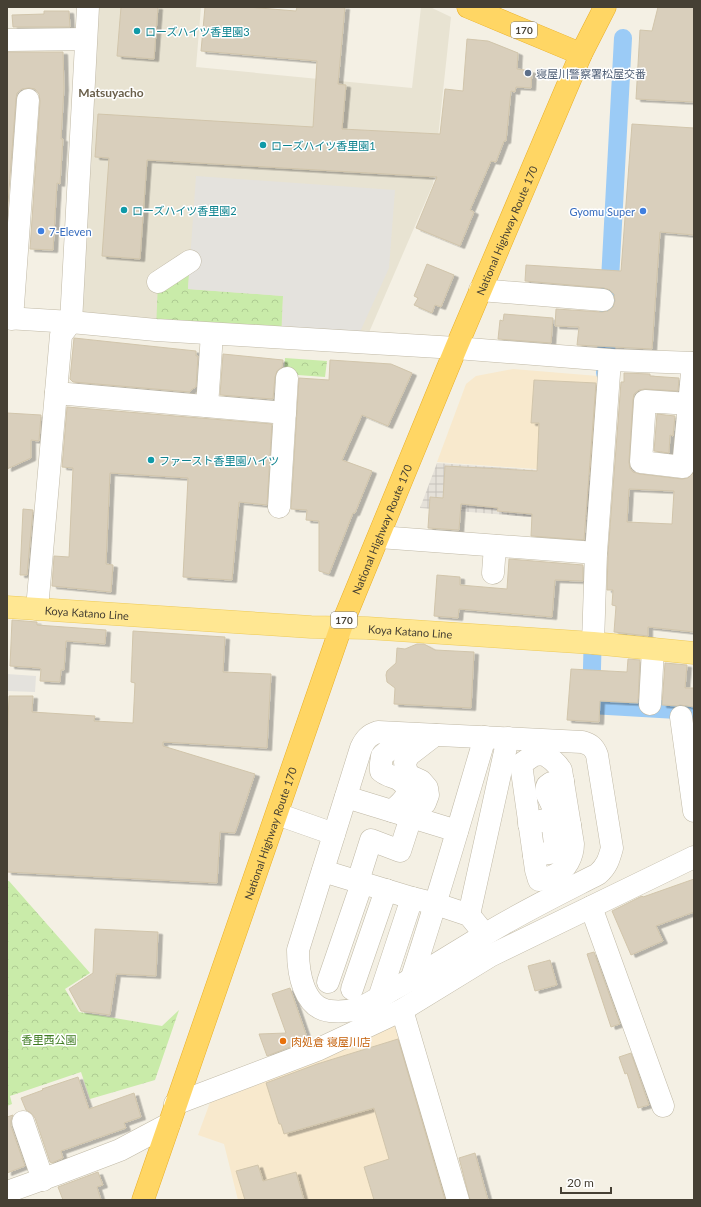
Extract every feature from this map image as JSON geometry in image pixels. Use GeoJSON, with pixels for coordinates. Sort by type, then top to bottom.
{"type":"FeatureCollection","features":[{"type":"Feature","properties":{"kind":"highway","name":"170"},"geometry":{"type":"LineString","coordinates":[[468,7],[581,54]]}},
{"type":"Feature","properties":{"kind":"highway","name":"National Highway Route 170"},"geometry":{"type":"LineString","coordinates":[[143,1200],[341,627],[480,290],[581,54],[605,7]]}},
{"type":"Feature","properties":{"kind":"main road","name":"Koya Katano Line"},"geometry":{"type":"LineString","coordinates":[[7,607],[311,627],[341,627],[593,643],[694,652]]}},
{"type":"Feature","properties":{"kind":"street"},"geometry":{"type":"LineString","coordinates":[[37,609],[61,335],[71,322],[85,39],[88,7]]}},
{"type":"Feature","properties":{"kind":"street"},"geometry":{"type":"LineString","coordinates":[[7,40],[85,39]]}},
{"type":"Feature","properties":{"kind":"street"},"geometry":{"type":"LineString","coordinates":[[28,100],[13,228],[9,318],[212,334],[456,348],[693,368],[689,404]]}},
{"type":"Feature","properties":{"kind":"street"},"geometry":{"type":"LineString","coordinates":[[158,282],[190,262]]}},
{"type":"Feature","properties":{"kind":"street"},"geometry":{"type":"LineString","coordinates":[[480,290],[603,300]]}},
{"type":"Feature","properties":{"kind":"street"},"geometry":{"type":"LineString","coordinates":[[207,406],[212,334]]}},
{"type":"Feature","properties":{"kind":"street"},"geometry":{"type":"LineString","coordinates":[[593,643],[596,553],[610,360]]}},
{"type":"Feature","properties":{"kind":"street"},"geometry":{"type":"LineString","coordinates":[[279,507],[287,378]]}},
{"type":"Feature","properties":{"kind":"street"},"geometry":{"type":"LineString","coordinates":[[56,393],[285,413]]}},
{"type":"Feature","properties":{"kind":"street"},"geometry":{"type":"LineString","coordinates":[[379,537],[596,553]]}},
{"type":"Feature","properties":{"kind":"street"},"geometry":{"type":"LineString","coordinates":[[493,573],[495,546]]}},
{"type":"Feature","properties":{"kind":"street"},"geometry":{"type":"LineString","coordinates":[[650,704],[653,649]]}},
{"type":"Feature","properties":{"kind":"street"},"geometry":{"type":"LineString","coordinates":[[681,717],[694,811]]}},
{"type":"Feature","properties":{"kind":"street"},"geometry":{"type":"LineString","coordinates":[[378,732],[435,735],[582,742],[589,744],[597,755],[612,848],[608,862],[598,874],[485,934],[411,980],[360,1008],[347,1011],[329,1011],[319,1007],[308,998],[302,983],[298,965],[298,950],[361,748],[367,738],[378,732]]}},
{"type":"Feature","properties":{"kind":"street"},"geometry":{"type":"LineString","coordinates":[[328,982],[356,881],[371,840],[400,851],[402,814],[407,792],[404,784],[398,779],[387,776],[381,771],[381,763],[382,756],[408,734]]}},
{"type":"Feature","properties":{"kind":"street"},"geometry":{"type":"LineString","coordinates":[[402,814],[425,803],[428,795],[427,788],[422,781],[410,776],[406,770],[405,762],[409,754],[435,735]]}},
{"type":"Feature","properties":{"kind":"street"},"geometry":{"type":"LineString","coordinates":[[411,980],[436,904],[486,737]]}},
{"type":"Feature","properties":{"kind":"street"},"geometry":{"type":"LineString","coordinates":[[469,915],[508,738]]}},
{"type":"Feature","properties":{"kind":"street"},"geometry":{"type":"LineString","coordinates":[[539,880],[556,875],[567,864],[573,852],[561,770],[551,758],[543,754],[534,755],[521,764],[536,870],[539,880],[548,900]]}},
{"type":"Feature","properties":{"kind":"street"},"geometry":{"type":"LineString","coordinates":[[529,824],[549,820],[554,809],[552,802],[547,797],[547,786],[551,783],[563,781]]}},
{"type":"Feature","properties":{"kind":"street"},"geometry":{"type":"LineString","coordinates":[[346,797],[457,831]]}},
{"type":"Feature","properties":{"kind":"street"},"geometry":{"type":"LineString","coordinates":[[277,814],[334,834]]}},
{"type":"Feature","properties":{"kind":"street"},"geometry":{"type":"LineString","coordinates":[[534,855],[556,852],[553,828],[570,825]]}},
{"type":"Feature","properties":{"kind":"street"},"geometry":{"type":"LineString","coordinates":[[7,1192],[43,1180],[120,1150],[172,1114],[317,1050],[402,1010],[490,956],[694,857]]}},
{"type":"Feature","properties":{"kind":"street"},"geometry":{"type":"LineString","coordinates":[[323,871],[469,915],[485,934]]}},
{"type":"Feature","properties":{"kind":"street"},"geometry":{"type":"LineString","coordinates":[[352,989],[386,890]]}},
{"type":"Feature","properties":{"kind":"street"},"geometry":{"type":"LineString","coordinates":[[378,998],[412,898]]}},
{"type":"Feature","properties":{"kind":"street"},"geometry":{"type":"LineString","coordinates":[[592,907],[663,1106]]}},
{"type":"Feature","properties":{"kind":"street"},"geometry":{"type":"LineString","coordinates":[[402,1010],[458,1200]]}},
{"type":"Feature","properties":{"kind":"street"},"geometry":{"type":"LineString","coordinates":[[24,1122],[43,1180]]}},
{"type":"Feature","properties":{"kind":"shaded area"},"geometry":{"type":"Polygon","coordinates":[[[97,7],[201,7],[196,67],[412,88],[421,7],[430,7],[451,17],[433,184],[364,344],[76,323],[97,7]]]}},
{"type":"Feature","properties":{"kind":"shaded area"},"geometry":{"type":"Polygon","coordinates":[[[196,176],[395,190],[389,268],[359,334],[282,326],[283,296],[188,289],[196,176]]]}},
{"type":"Feature","properties":{"kind":"shaded area"},"geometry":{"type":"Polygon","coordinates":[[[513,369],[598,376],[593,473],[437,462],[466,384],[476,376],[513,369]]]}},
{"type":"Feature","properties":{"kind":"shaded area"},"geometry":{"type":"Polygon","coordinates":[[[437,463],[593,474],[591,522],[420,508],[437,463]]]}},
{"type":"Feature","properties":{"kind":"shaded area"},"geometry":{"type":"Polygon","coordinates":[[[7,674],[36,676],[35,692],[7,691],[7,674]]]}},
{"type":"Feature","properties":{"kind":"shaded area"},"geometry":{"type":"Polygon","coordinates":[[[402,1017],[456,1200],[238,1200],[224,1144],[198,1135],[212,1097],[402,1017]]]}},
{"type":"Feature","properties":{"kind":"green space"},"geometry":{"type":"Polygon","coordinates":[[[190,261],[188,289],[283,296],[281,339],[156,330],[158,282],[190,261]]]}},
{"type":"Feature","properties":{"kind":"green space"},"geometry":{"type":"Polygon","coordinates":[[[285,358],[327,361],[325,377],[284,374],[285,358]]]}},
{"type":"Feature","properties":{"kind":"green space","name":"香里西公園"},"geometry":{"type":"Polygon","coordinates":[[[7,881],[9,881],[90,973],[65,989],[79,1012],[162,1026],[179,1010],[155,1080],[90,1099],[81,1072],[10,1096],[12,1104],[7,1106],[7,881]]]}},
{"type":"Feature","properties":{"kind":"building","name":"ローズハイツ香里園3"},"geometry":{"type":"Polygon","coordinates":[[[121,7],[158,7],[154,59],[117,56],[121,7]]]}},
{"type":"Feature","properties":{"kind":"building"},"geometry":{"type":"Polygon","coordinates":[[[205,7],[247,7],[296,11],[297,7],[345,7],[338,84],[346,85],[342,129],[440,134],[445,89],[463,91],[467,39],[488,41],[518,53],[517,69],[532,71],[531,88],[516,87],[515,92],[511,91],[506,141],[504,141],[496,162],[491,161],[470,210],[474,212],[460,246],[416,228],[437,177],[147,160],[140,259],[102,256],[109,158],[95,157],[98,114],[313,127],[317,61],[201,51],[205,7]]]}},
{"type":"Feature","properties":{"kind":"building"},"geometry":{"type":"Polygon","coordinates":[[[658,7],[694,7],[694,102],[636,99],[640,30],[652,31],[658,7]]]}},
{"type":"Feature","properties":{"kind":"building"},"geometry":{"type":"Polygon","coordinates":[[[44,11],[69,11],[70,27],[13,27],[12,15],[44,14],[44,11]]]}},
{"type":"Feature","properties":{"kind":"building"},"geometry":{"type":"Polygon","coordinates":[[[7,52],[63,52],[64,88],[61,139],[63,139],[60,184],[57,183],[53,250],[30,249],[40,101],[39,94],[35,89],[22,89],[17,93],[7,216],[7,52]]]}},
{"type":"Feature","properties":{"kind":"building"},"geometry":{"type":"Polygon","coordinates":[[[632,124],[694,128],[694,235],[660,232],[652,349],[577,345],[579,327],[555,326],[556,309],[602,312],[608,311],[613,307],[615,301],[614,294],[610,290],[604,288],[525,281],[526,265],[621,271],[632,124]]]}},
{"type":"Feature","properties":{"kind":"building"},"geometry":{"type":"Polygon","coordinates":[[[427,264],[454,275],[441,307],[435,305],[432,313],[414,305],[418,298],[414,296],[427,264]]]}},
{"type":"Feature","properties":{"kind":"building"},"geometry":{"type":"Polygon","coordinates":[[[504,314],[553,318],[551,343],[498,339],[500,320],[503,321],[504,314]]]}},
{"type":"Feature","properties":{"kind":"building"},"geometry":{"type":"Polygon","coordinates":[[[74,338],[196,351],[196,356],[198,356],[196,387],[190,392],[73,382],[70,379],[74,338]]]}},
{"type":"Feature","properties":{"kind":"building"},"geometry":{"type":"Polygon","coordinates":[[[223,354],[283,360],[282,367],[277,371],[275,377],[273,399],[220,395],[223,354]]]}},
{"type":"Feature","properties":{"kind":"building"},"geometry":{"type":"Polygon","coordinates":[[[330,360],[391,364],[412,373],[388,426],[362,415],[342,460],[372,471],[355,513],[353,513],[329,574],[319,571],[319,521],[306,520],[307,510],[291,509],[299,378],[329,380],[330,360]]]}},
{"type":"Feature","properties":{"kind":"building"},"geometry":{"type":"Polygon","coordinates":[[[624,373],[650,374],[650,376],[679,378],[678,391],[645,389],[639,390],[634,394],[629,462],[630,468],[633,472],[640,474],[682,479],[688,478],[694,472],[694,632],[648,627],[648,636],[614,632],[616,606],[612,605],[613,590],[607,590],[608,554],[621,382],[624,382],[624,373]],[[629,489],[627,522],[672,524],[674,491],[629,489]]]}},
{"type":"Feature","properties":{"kind":"building"},"geometry":{"type":"Polygon","coordinates":[[[534,380],[596,383],[584,540],[531,536],[532,514],[497,511],[498,508],[461,504],[459,530],[428,528],[430,497],[443,498],[445,466],[537,471],[539,423],[531,423],[534,380]]]}},
{"type":"Feature","properties":{"kind":"building"},"geometry":{"type":"Polygon","coordinates":[[[67,407],[272,424],[267,505],[239,502],[232,580],[183,577],[188,478],[110,473],[106,564],[113,565],[111,592],[52,586],[54,556],[69,557],[73,468],[62,467],[67,407]]]}},
{"type":"Feature","properties":{"kind":"building"},"geometry":{"type":"Polygon","coordinates":[[[7,413],[41,415],[39,441],[31,440],[31,458],[7,469],[7,413]]]}},
{"type":"Feature","properties":{"kind":"building"},"geometry":{"type":"Polygon","coordinates":[[[657,414],[675,416],[673,436],[670,435],[669,453],[654,451],[657,414]]]}},
{"type":"Feature","properties":{"kind":"building"},"geometry":{"type":"Polygon","coordinates":[[[23,509],[33,510],[27,575],[20,575],[23,509]]]}},
{"type":"Feature","properties":{"kind":"building"},"geometry":{"type":"Polygon","coordinates":[[[509,559],[583,565],[583,581],[555,580],[552,617],[459,609],[458,618],[434,616],[437,575],[460,577],[460,585],[507,589],[509,559]]]}},
{"type":"Feature","properties":{"kind":"building"},"geometry":{"type":"Polygon","coordinates":[[[12,620],[37,622],[37,625],[106,630],[105,644],[66,641],[64,670],[61,670],[60,682],[40,681],[41,669],[39,668],[10,666],[12,620]]]}},
{"type":"Feature","properties":{"kind":"building"},"geometry":{"type":"Polygon","coordinates":[[[133,631],[225,637],[223,672],[271,674],[267,748],[163,742],[163,746],[255,774],[235,833],[220,832],[217,883],[7,872],[7,746],[9,696],[33,696],[32,712],[95,716],[94,721],[133,723],[135,683],[131,682],[133,631]]]}},
{"type":"Feature","properties":{"kind":"building"},"geometry":{"type":"Polygon","coordinates":[[[417,644],[424,644],[435,650],[474,652],[471,708],[394,704],[395,688],[387,682],[387,671],[396,663],[397,648],[405,649],[417,644]]]}},
{"type":"Feature","properties":{"kind":"building"},"geometry":{"type":"Polygon","coordinates":[[[628,659],[640,660],[638,703],[600,701],[599,722],[567,720],[571,669],[627,672],[628,659]]]}},
{"type":"Feature","properties":{"kind":"building"},"geometry":{"type":"Polygon","coordinates":[[[665,663],[687,665],[685,688],[694,688],[694,707],[662,705],[665,663]]]}},
{"type":"Feature","properties":{"kind":"building"},"geometry":{"type":"Polygon","coordinates":[[[694,879],[694,912],[656,926],[663,941],[631,955],[612,911],[642,896],[643,897],[694,879]]]}},
{"type":"Feature","properties":{"kind":"building"},"geometry":{"type":"Polygon","coordinates":[[[95,929],[158,932],[156,976],[116,974],[110,1015],[81,1011],[69,989],[93,973],[95,929]]]}},
{"type":"Feature","properties":{"kind":"building"},"geometry":{"type":"Polygon","coordinates":[[[594,952],[620,1024],[611,1027],[587,954],[594,952]]]}},
{"type":"Feature","properties":{"kind":"building"},"geometry":{"type":"Polygon","coordinates":[[[550,960],[557,985],[535,991],[528,966],[550,960]]]}},
{"type":"Feature","properties":{"kind":"building"},"geometry":{"type":"Polygon","coordinates":[[[290,988],[308,1040],[267,1056],[259,1034],[286,1033],[272,994],[290,988]]]}},
{"type":"Feature","properties":{"kind":"building"},"geometry":{"type":"Polygon","coordinates":[[[398,1039],[445,1200],[374,1200],[364,1167],[389,1159],[374,1108],[284,1134],[281,1124],[279,1124],[266,1083],[317,1064],[398,1039]]]}},
{"type":"Feature","properties":{"kind":"building"},"geometry":{"type":"Polygon","coordinates":[[[631,1053],[649,1105],[638,1108],[627,1073],[625,1074],[619,1057],[631,1053]]]}},
{"type":"Feature","properties":{"kind":"building"},"geometry":{"type":"Polygon","coordinates":[[[78,1077],[89,1109],[134,1093],[141,1117],[124,1123],[126,1128],[61,1151],[63,1158],[52,1163],[50,1162],[35,1118],[26,1110],[21,1098],[78,1077]]]}},
{"type":"Feature","properties":{"kind":"building"},"geometry":{"type":"Polygon","coordinates":[[[13,1115],[11,1126],[25,1166],[7,1173],[7,1117],[13,1115]]]}},
{"type":"Feature","properties":{"kind":"building"},"geometry":{"type":"Polygon","coordinates":[[[475,1153],[488,1200],[470,1200],[459,1158],[475,1153]]]}},
{"type":"Feature","properties":{"kind":"building"},"geometry":{"type":"Polygon","coordinates":[[[258,1165],[263,1181],[296,1172],[304,1200],[245,1200],[236,1171],[258,1165]]]}},
{"type":"Feature","properties":{"kind":"building"},"geometry":{"type":"Polygon","coordinates":[[[98,1172],[103,1185],[97,1187],[101,1200],[63,1200],[58,1187],[98,1172]]]}},
{"type":"Feature","properties":{"kind":"waterway"},"geometry":{"type":"LineString","coordinates":[[605,373],[623,38]]}},
{"type":"Feature","properties":{"kind":"waterway"},"geometry":{"type":"LineString","coordinates":[[593,630],[591,705],[694,711]]}},
{"type":"Feature","properties":{"kind":"place","name":"ローズハイツ香里園3"},"geometry":{"type":"Point","coordinates":[137,31]}},
{"type":"Feature","properties":{"kind":"place","name":"寝屋川警察署松屋交番"},"geometry":{"type":"Point","coordinates":[528,73]}},
{"type":"Feature","properties":{"kind":"place","name":"ローズハイツ香里園1"},"geometry":{"type":"Point","coordinates":[263,145]}},
{"type":"Feature","properties":{"kind":"place","name":"ローズハイツ香里園2"},"geometry":{"type":"Point","coordinates":[124,210]}},
{"type":"Feature","properties":{"kind":"place","name":"Gyomu Super"},"geometry":{"type":"Point","coordinates":[643,211]}},
{"type":"Feature","properties":{"kind":"place","name":"7-Eleven"},"geometry":{"type":"Point","coordinates":[41,231]}},
{"type":"Feature","properties":{"kind":"place","name":"ファースト香里園ハイツ"},"geometry":{"type":"Point","coordinates":[151,460]}},
{"type":"Feature","properties":{"kind":"place","name":"肉処倉 寝屋川店"},"geometry":{"type":"Point","coordinates":[283,1041]}},
{"type":"Feature","properties":{"kind":"district","name":"Matsuyacho"},"geometry":{"type":"Point","coordinates":[111,92]}}]}
